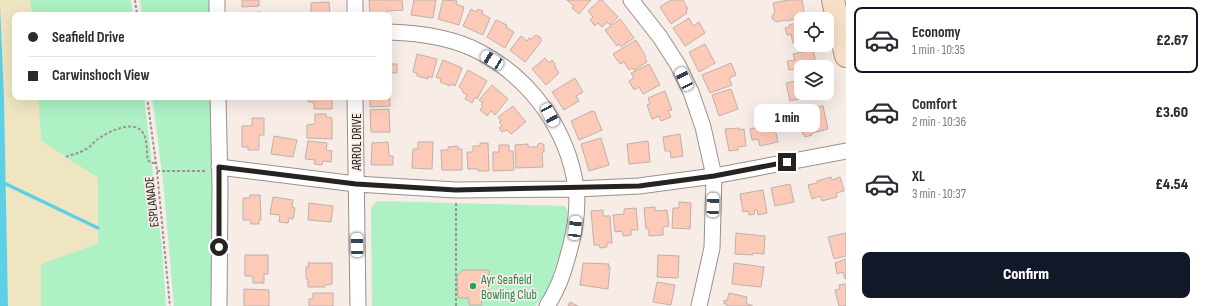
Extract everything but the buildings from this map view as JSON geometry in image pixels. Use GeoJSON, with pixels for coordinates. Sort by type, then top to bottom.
{"type":"FeatureCollection","features":[{"type":"Feature","properties":{"kind":"main road"},"geometry":{"type":"LineString","coordinates":[[834,0],[846,56]]}},
{"type":"Feature","properties":{"kind":"street"},"geometry":{"type":"LineString","coordinates":[[217,0],[217,12]]}},
{"type":"Feature","properties":{"kind":"street"},"geometry":{"type":"LineString","coordinates":[[355,0],[355,12]]}},
{"type":"Feature","properties":{"kind":"street"},"geometry":{"type":"LineString","coordinates":[[631,0],[660,37],[678,65],[691,92],[703,127],[714,176],[712,248],[699,306]]}},
{"type":"Feature","properties":{"kind":"street"},"geometry":{"type":"LineString","coordinates":[[392,32],[430,35],[455,42],[480,52],[506,68],[527,87],[550,115],[563,141],[571,164],[576,189],[576,216],[573,240],[564,272],[546,306]]}},
{"type":"Feature","properties":{"kind":"street"},"geometry":{"type":"LineString","coordinates":[[218,100],[219,306]]}},
{"type":"Feature","properties":{"kind":"street","name":"ARROL DRIVE"},"geometry":{"type":"LineString","coordinates":[[355,100],[358,306]]}},
{"type":"Feature","properties":{"kind":"street"},"geometry":{"type":"LineString","coordinates":[[219,169],[356,184],[456,190],[576,189],[639,186],[714,176],[846,151]]}},
{"type":"Feature","properties":{"kind":"path"},"geometry":{"type":"LineString","coordinates":[[135,0],[137,12]]}},
{"type":"Feature","properties":{"kind":"path","name":"ESPLANADE"},"geometry":{"type":"LineString","coordinates":[[147,100],[157,171],[170,306]]}},
{"type":"Feature","properties":{"kind":"path"},"geometry":{"type":"LineString","coordinates":[[66,157],[89,148],[100,137],[123,127],[132,126],[139,128],[143,132],[146,139],[148,160],[151,163],[156,163]]}},
{"type":"Feature","properties":{"kind":"path"},"geometry":{"type":"LineString","coordinates":[[157,171],[219,169]]}},
{"type":"Feature","properties":{"kind":"path"},"geometry":{"type":"LineString","coordinates":[[456,190],[456,306]]}},
{"type":"Feature","properties":{"kind":"green space"},"geometry":{"type":"Polygon","coordinates":[[[30,0],[131,0],[133,12],[32,12],[30,0]]]}},
{"type":"Feature","properties":{"kind":"green space"},"geometry":{"type":"Polygon","coordinates":[[[140,0],[210,0],[210,12],[142,12],[140,0]]]}},
{"type":"Feature","properties":{"kind":"green space"},"geometry":{"type":"Polygon","coordinates":[[[38,100],[144,100],[162,248],[166,306],[41,306],[41,264],[98,243],[98,178],[41,141],[38,100]]]}},
{"type":"Feature","properties":{"kind":"green space"},"geometry":{"type":"Polygon","coordinates":[[[152,100],[211,100],[213,166],[211,306],[174,306],[163,180],[152,100]]]}},
{"type":"Feature","properties":{"kind":"green space"},"geometry":{"type":"Polygon","coordinates":[[[377,201],[565,206],[568,212],[564,241],[547,292],[535,306],[372,306],[371,208],[377,201]]]}},
{"type":"Feature","properties":{"kind":"sand"},"geometry":{"type":"Polygon","coordinates":[[[0,0],[30,0],[32,12],[12,12],[12,100],[38,100],[41,141],[98,178],[98,243],[41,264],[41,306],[8,306],[4,97],[0,0]]]}},
{"type":"Feature","properties":{"kind":"water"},"geometry":{"type":"Polygon","coordinates":[[[0,4],[4,97],[8,306],[0,306],[0,4]]]}},
{"type":"Feature","properties":{"kind":"waterway"},"geometry":{"type":"LineString","coordinates":[[6,184],[98,228]]}},
{"type":"Feature","properties":{"kind":"place","name":"Ayr Seafield Bowling Club"},"geometry":{"type":"Point","coordinates":[473,286]}},
{"type":"Feature","properties":{"kind":"route"},"geometry":{"type":"LineString","coordinates":[[219,247],[219,167],[356,184],[456,190],[576,189],[639,186],[714,176],[787,162]]}}]}
